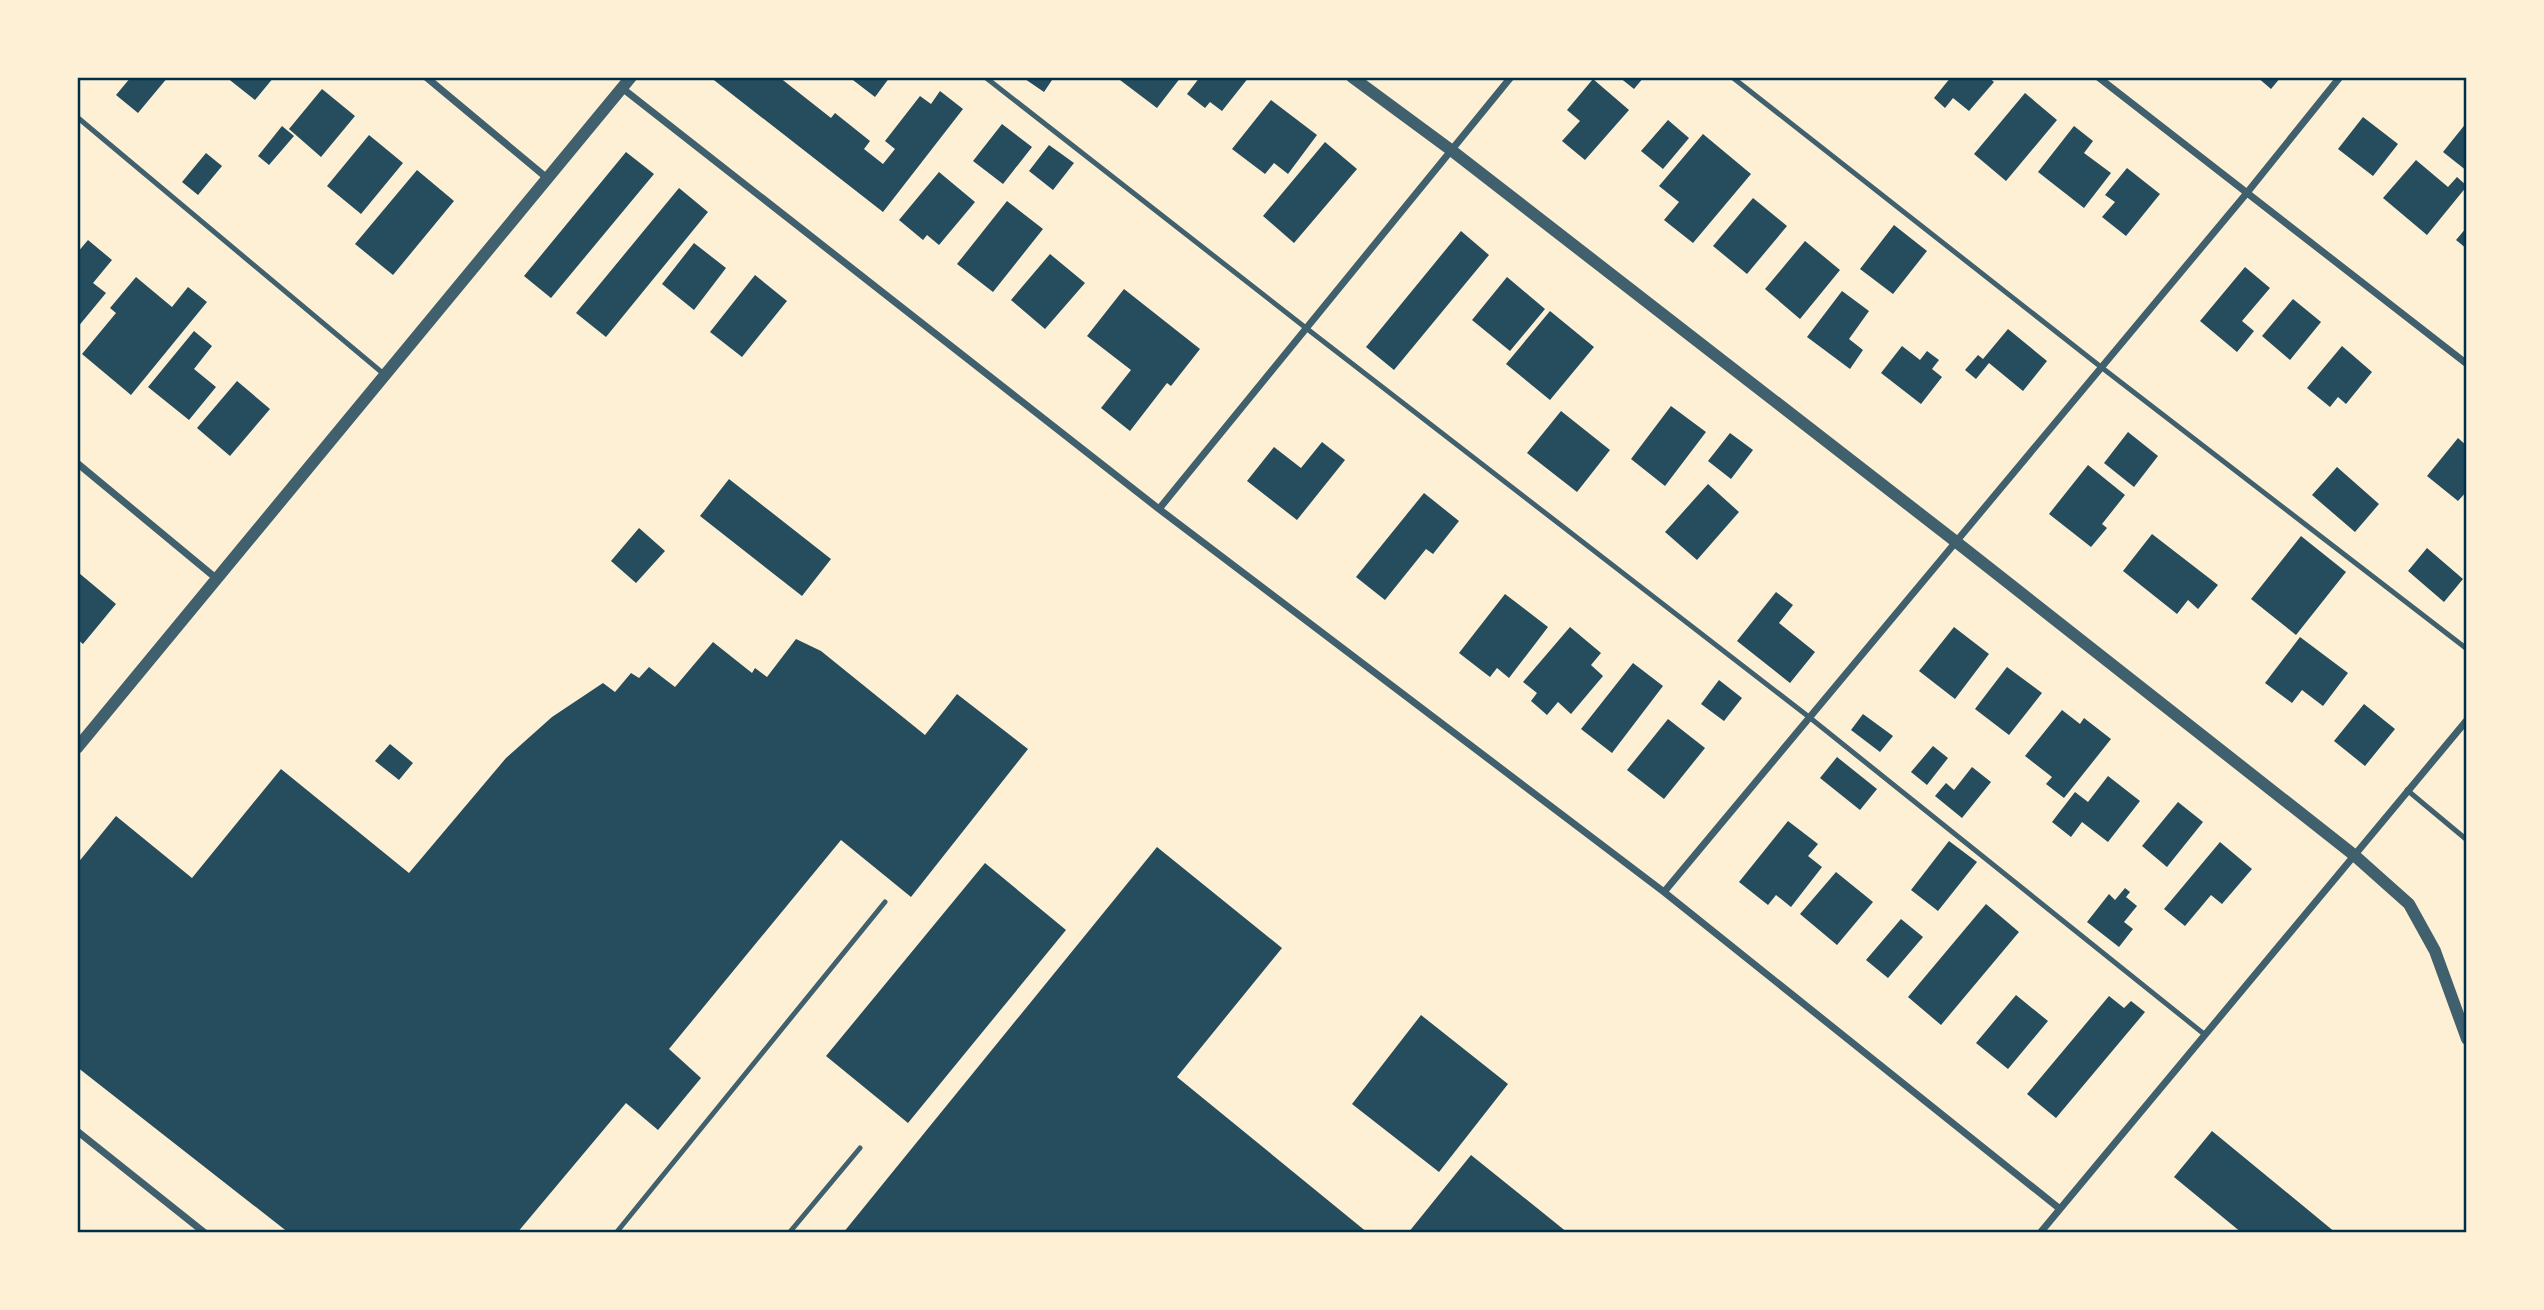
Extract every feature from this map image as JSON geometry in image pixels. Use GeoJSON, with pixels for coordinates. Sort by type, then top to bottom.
{"type":"FeatureCollection","features":[{"type":"Feature","properties":{"kind":"street"},"geometry":{"type":"LineString","coordinates":[[426,77],[547,178]]}},
{"type":"Feature","properties":{"kind":"street"},"geometry":{"type":"LineString","coordinates":[[77,748],[631,77]]}},
{"type":"Feature","properties":{"kind":"street"},"geometry":{"type":"LineString","coordinates":[[1352,77],[1451,150],[1955,541],[2354,855],[2409,904],[2435,951],[2467,1039]]}},
{"type":"Feature","properties":{"kind":"street"},"geometry":{"type":"LineString","coordinates":[[1159,509],[1511,77]]}},
{"type":"Feature","properties":{"kind":"street"},"geometry":{"type":"LineString","coordinates":[[2098,77],[2467,364]]}},
{"type":"Feature","properties":{"kind":"street"},"geometry":{"type":"LineString","coordinates":[[1664,892],[2246,194],[2340,77]]}},
{"type":"Feature","properties":{"kind":"street"},"geometry":{"type":"LineString","coordinates":[[622,88],[1159,509],[1664,892],[2060,1209]]}},
{"type":"Feature","properties":{"kind":"street"},"geometry":{"type":"LineString","coordinates":[[77,463],[217,579]]}},
{"type":"Feature","properties":{"kind":"street"},"geometry":{"type":"LineString","coordinates":[[2040,1233],[2467,720]]}},
{"type":"Feature","properties":{"kind":"street"},"geometry":{"type":"LineString","coordinates":[[77,1130],[205,1233]]}},
{"type":"Feature","properties":{"kind":"lane"},"geometry":{"type":"LineString","coordinates":[[985,77],[1810,717],[2204,1034]]}},
{"type":"Feature","properties":{"kind":"lane"},"geometry":{"type":"LineString","coordinates":[[1732,77],[2101,367],[2467,649]]}},
{"type":"Feature","properties":{"kind":"lane"},"geometry":{"type":"LineString","coordinates":[[77,117],[385,375]]}},
{"type":"Feature","properties":{"kind":"lane"},"geometry":{"type":"LineString","coordinates":[[2407,790],[2467,840]]}},
{"type":"Feature","properties":{"kind":"lane"},"geometry":{"type":"LineString","coordinates":[[616,1233],[886,902]]}},
{"type":"Feature","properties":{"kind":"lane"},"geometry":{"type":"LineString","coordinates":[[789,1233],[860,1148]]}},
{"type":"Feature","properties":{"kind":"building"},"geometry":{"type":"Polygon","coordinates":[[[131,77],[168,77],[138,113],[116,95],[131,77]]]}},
{"type":"Feature","properties":{"kind":"building"},"geometry":{"type":"Polygon","coordinates":[[[226,77],[274,77],[255,100],[226,77]]]}},
{"type":"Feature","properties":{"kind":"building"},"geometry":{"type":"Polygon","coordinates":[[[710,77],[779,77],[831,118],[835,113],[870,141],[864,149],[883,164],[895,149],[885,141],[920,96],[931,104],[940,91],[963,109],[883,212],[710,77]]]}},
{"type":"Feature","properties":{"kind":"building"},"geometry":{"type":"Polygon","coordinates":[[[849,77],[890,77],[875,97],[849,77]]]}},
{"type":"Feature","properties":{"kind":"building"},"geometry":{"type":"Polygon","coordinates":[[[1022,77],[1054,77],[1044,92],[1022,77]]]}},
{"type":"Feature","properties":{"kind":"building"},"geometry":{"type":"Polygon","coordinates":[[[1116,77],[1181,77],[1157,108],[1116,77]]]}},
{"type":"Feature","properties":{"kind":"building"},"geometry":{"type":"Polygon","coordinates":[[[1200,77],[1249,77],[1222,111],[1210,102],[1205,108],[1187,94],[1200,77]]]}},
{"type":"Feature","properties":{"kind":"building"},"geometry":{"type":"Polygon","coordinates":[[[1619,77],[1644,77],[1634,89],[1619,77]]]}},
{"type":"Feature","properties":{"kind":"building"},"geometry":{"type":"Polygon","coordinates":[[[1951,77],[1988,77],[1994,82],[1969,111],[1953,98],[1945,108],[1934,98],[1951,77]]]}},
{"type":"Feature","properties":{"kind":"building"},"geometry":{"type":"Polygon","coordinates":[[[2257,77],[2281,77],[2271,89],[2257,77]]]}},
{"type":"Feature","properties":{"kind":"building"},"geometry":{"type":"Polygon","coordinates":[[[1593,79],[1629,110],[1585,160],[1562,141],[1580,121],[1567,110],[1593,79]]]}},
{"type":"Feature","properties":{"kind":"building"},"geometry":{"type":"Polygon","coordinates":[[[322,89],[355,116],[321,157],[289,129],[322,89]]]}},
{"type":"Feature","properties":{"kind":"building"},"geometry":{"type":"Polygon","coordinates":[[[2025,93],[2057,120],[2006,181],[1974,154],[2025,93]]]}},
{"type":"Feature","properties":{"kind":"building"},"geometry":{"type":"Polygon","coordinates":[[[1271,100],[1317,135],[1288,174],[1274,163],[1265,174],[1232,149],[1271,100]]]}},
{"type":"Feature","properties":{"kind":"building"},"geometry":{"type":"Polygon","coordinates":[[[2363,117],[2398,144],[2373,176],[2338,149],[2363,117]]]}},
{"type":"Feature","properties":{"kind":"building"},"geometry":{"type":"Polygon","coordinates":[[[1668,120],[1689,138],[1663,169],[1641,151],[1668,120]]]}},
{"type":"Feature","properties":{"kind":"building"},"geometry":{"type":"Polygon","coordinates":[[[2467,122],[2467,171],[2443,152],[2467,122]]]}},
{"type":"Feature","properties":{"kind":"building"},"geometry":{"type":"Polygon","coordinates":[[[1002,124],[1032,147],[1003,184],[973,161],[1002,124]]]}},
{"type":"Feature","properties":{"kind":"building"},"geometry":{"type":"Polygon","coordinates":[[[282,126],[294,136],[269,165],[258,156],[282,126]]]}},
{"type":"Feature","properties":{"kind":"building"},"geometry":{"type":"Polygon","coordinates":[[[2074,126],[2093,141],[2084,153],[2111,173],[2084,208],[2038,172],[2074,126]]]}},
{"type":"Feature","properties":{"kind":"building"},"geometry":{"type":"Polygon","coordinates":[[[1703,134],[1751,174],[1693,243],[1664,220],[1679,202],[1659,186],[1703,134]]]}},
{"type":"Feature","properties":{"kind":"building"},"geometry":{"type":"Polygon","coordinates":[[[369,135],[403,163],[361,214],[327,186],[369,135]]]}},
{"type":"Feature","properties":{"kind":"building"},"geometry":{"type":"Polygon","coordinates":[[[1325,142],[1357,169],[1294,243],[1263,216],[1325,142]]]}},
{"type":"Feature","properties":{"kind":"building"},"geometry":{"type":"Polygon","coordinates":[[[1049,145],[1074,163],[1053,190],[1029,171],[1049,145]]]}},
{"type":"Feature","properties":{"kind":"building"},"geometry":{"type":"Polygon","coordinates":[[[626,152],[654,174],[551,298],[524,276],[626,152]]]}},
{"type":"Feature","properties":{"kind":"building"},"geometry":{"type":"Polygon","coordinates":[[[206,153],[222,166],[198,195],[182,182],[206,153]]]}},
{"type":"Feature","properties":{"kind":"building"},"geometry":{"type":"Polygon","coordinates":[[[2416,160],[2448,187],[2457,177],[2467,186],[2427,235],[2383,198],[2416,160]]]}},
{"type":"Feature","properties":{"kind":"building"},"geometry":{"type":"Polygon","coordinates":[[[2127,168],[2160,194],[2126,236],[2102,217],[2115,202],[2105,195],[2127,168]]]}},
{"type":"Feature","properties":{"kind":"building"},"geometry":{"type":"Polygon","coordinates":[[[417,170],[454,201],[393,275],[355,244],[417,170]]]}},
{"type":"Feature","properties":{"kind":"building"},"geometry":{"type":"Polygon","coordinates":[[[939,172],[975,202],[939,245],[927,235],[923,240],[899,220],[939,172]]]}},
{"type":"Feature","properties":{"kind":"building"},"geometry":{"type":"Polygon","coordinates":[[[679,188],[708,212],[606,337],[576,313],[679,188]]]}},
{"type":"Feature","properties":{"kind":"building"},"geometry":{"type":"Polygon","coordinates":[[[1753,198],[1787,226],[1747,274],[1713,246],[1753,198]]]}},
{"type":"Feature","properties":{"kind":"building"},"geometry":{"type":"Polygon","coordinates":[[[1007,201],[1043,229],[993,292],[957,264],[1007,201]]]}},
{"type":"Feature","properties":{"kind":"building"},"geometry":{"type":"Polygon","coordinates":[[[1894,225],[1927,251],[1893,294],[1860,269],[1894,225]]]}},
{"type":"Feature","properties":{"kind":"building"},"geometry":{"type":"Polygon","coordinates":[[[2467,227],[2467,249],[2456,240],[2467,227]]]}},
{"type":"Feature","properties":{"kind":"building"},"geometry":{"type":"Polygon","coordinates":[[[1461,231],[1489,255],[1394,370],[1366,347],[1461,231]]]}},
{"type":"Feature","properties":{"kind":"building"},"geometry":{"type":"Polygon","coordinates":[[[88,240],[112,260],[93,283],[106,293],[77,328],[77,253],[88,240]]]}},
{"type":"Feature","properties":{"kind":"building"},"geometry":{"type":"Polygon","coordinates":[[[1805,241],[1840,270],[1800,319],[1765,289],[1805,241]]]}},
{"type":"Feature","properties":{"kind":"building"},"geometry":{"type":"Polygon","coordinates":[[[694,243],[726,268],[694,310],[662,284],[694,243]]]}},
{"type":"Feature","properties":{"kind":"building"},"geometry":{"type":"Polygon","coordinates":[[[1050,254],[1085,283],[1045,329],[1011,300],[1050,254]]]}},
{"type":"Feature","properties":{"kind":"building"},"geometry":{"type":"Polygon","coordinates":[[[2245,267],[2270,288],[2242,321],[2254,331],[2237,352],[2200,321],[2245,267]]]}},
{"type":"Feature","properties":{"kind":"building"},"geometry":{"type":"Polygon","coordinates":[[[755,275],[787,301],[742,357],[710,332],[755,275]]]}},
{"type":"Feature","properties":{"kind":"building"},"geometry":{"type":"Polygon","coordinates":[[[136,277],[172,307],[188,287],[207,302],[131,395],[82,354],[116,313],[110,308],[136,277]]]}},
{"type":"Feature","properties":{"kind":"building"},"geometry":{"type":"Polygon","coordinates":[[[1507,277],[1545,309],[1510,351],[1472,320],[1507,277]]]}},
{"type":"Feature","properties":{"kind":"building"},"geometry":{"type":"Polygon","coordinates":[[[1124,289],[1200,349],[1171,386],[1167,383],[1130,431],[1101,408],[1131,370],[1087,336],[1124,289]]]}},
{"type":"Feature","properties":{"kind":"building"},"geometry":{"type":"Polygon","coordinates":[[[1842,291],[1869,311],[1849,339],[1863,350],[1850,369],[1807,337],[1842,291]]]}},
{"type":"Feature","properties":{"kind":"building"},"geometry":{"type":"Polygon","coordinates":[[[2293,299],[2321,322],[2290,360],[2262,336],[2293,299]]]}},
{"type":"Feature","properties":{"kind":"building"},"geometry":{"type":"Polygon","coordinates":[[[1550,311],[1594,347],[1550,400],[1506,364],[1550,311]]]}},
{"type":"Feature","properties":{"kind":"building"},"geometry":{"type":"Polygon","coordinates":[[[2008,329],[2047,361],[2023,391],[1989,363],[1976,379],[1965,370],[1978,355],[1983,359],[2008,329]]]}},
{"type":"Feature","properties":{"kind":"building"},"geometry":{"type":"Polygon","coordinates":[[[194,331],[212,346],[194,369],[216,387],[189,420],[148,387],[194,331]]]}},
{"type":"Feature","properties":{"kind":"building"},"geometry":{"type":"Polygon","coordinates":[[[1902,346],[1920,360],[1927,351],[1939,360],[1932,369],[1942,377],[1921,404],[1881,373],[1902,346]]]}},
{"type":"Feature","properties":{"kind":"building"},"geometry":{"type":"Polygon","coordinates":[[[2342,346],[2372,372],[2346,404],[2338,397],[2330,407],[2307,388],[2342,346]]]}},
{"type":"Feature","properties":{"kind":"building"},"geometry":{"type":"Polygon","coordinates":[[[237,381],[270,409],[230,456],[197,428],[237,381]]]}},
{"type":"Feature","properties":{"kind":"building"},"geometry":{"type":"Polygon","coordinates":[[[1671,406],[1706,432],[1665,486],[1631,459],[1671,406]]]}},
{"type":"Feature","properties":{"kind":"building"},"geometry":{"type":"Polygon","coordinates":[[[1561,411],[1610,450],[1577,492],[1527,453],[1561,411]]]}},
{"type":"Feature","properties":{"kind":"building"},"geometry":{"type":"Polygon","coordinates":[[[2128,432],[2158,456],[2134,487],[2104,463],[2128,432]]]}},
{"type":"Feature","properties":{"kind":"building"},"geometry":{"type":"Polygon","coordinates":[[[1730,433],[1753,450],[1731,479],[1708,461],[1730,433]]]}},
{"type":"Feature","properties":{"kind":"building"},"geometry":{"type":"Polygon","coordinates":[[[2458,438],[2467,446],[2467,491],[2458,501],[2427,476],[2458,438]]]}},
{"type":"Feature","properties":{"kind":"building"},"geometry":{"type":"Polygon","coordinates":[[[1322,442],[1345,460],[1297,520],[1247,481],[1274,447],[1301,468],[1322,442]]]}},
{"type":"Feature","properties":{"kind":"building"},"geometry":{"type":"Polygon","coordinates":[[[2088,465],[2125,495],[2102,524],[2107,528],[2091,547],[2049,514],[2088,465]]]}},
{"type":"Feature","properties":{"kind":"building"},"geometry":{"type":"Polygon","coordinates":[[[2337,467],[2379,504],[2355,532],[2312,495],[2337,467]]]}},
{"type":"Feature","properties":{"kind":"building"},"geometry":{"type":"Polygon","coordinates":[[[729,479],[831,559],[802,596],[700,516],[729,479]]]}},
{"type":"Feature","properties":{"kind":"building"},"geometry":{"type":"Polygon","coordinates":[[[1708,484],[1739,512],[1697,560],[1665,532],[1708,484]]]}},
{"type":"Feature","properties":{"kind":"building"},"geometry":{"type":"Polygon","coordinates":[[[1424,493],[1459,521],[1433,554],[1426,549],[1385,600],[1356,577],[1424,493]]]}},
{"type":"Feature","properties":{"kind":"building"},"geometry":{"type":"Polygon","coordinates":[[[639,528],[665,551],[636,583],[611,561],[639,528]]]}},
{"type":"Feature","properties":{"kind":"building"},"geometry":{"type":"Polygon","coordinates":[[[2152,534],[2218,585],[2198,609],[2188,600],[2177,614],[2123,571],[2152,534]]]}},
{"type":"Feature","properties":{"kind":"building"},"geometry":{"type":"Polygon","coordinates":[[[2301,536],[2346,572],[2296,635],[2251,599],[2301,536]]]}},
{"type":"Feature","properties":{"kind":"building"},"geometry":{"type":"Polygon","coordinates":[[[2427,548],[2463,579],[2444,602],[2408,571],[2427,548]]]}},
{"type":"Feature","properties":{"kind":"building"},"geometry":{"type":"Polygon","coordinates":[[[79,573],[116,604],[83,644],[77,639],[79,573]]]}},
{"type":"Feature","properties":{"kind":"building"},"geometry":{"type":"Polygon","coordinates":[[[1776,592],[1793,605],[1779,623],[1815,652],[1790,683],[1737,641],[1776,592]]]}},
{"type":"Feature","properties":{"kind":"building"},"geometry":{"type":"Polygon","coordinates":[[[1505,594],[1548,627],[1509,678],[1497,668],[1490,677],[1459,653],[1505,594]]]}},
{"type":"Feature","properties":{"kind":"building"},"geometry":{"type":"Polygon","coordinates":[[[1570,627],[1601,653],[1591,665],[1603,676],[1571,714],[1558,702],[1547,715],[1531,701],[1537,693],[1523,682],[1570,627]]]}},
{"type":"Feature","properties":{"kind":"building"},"geometry":{"type":"Polygon","coordinates":[[[1954,627],[1989,654],[1955,699],[1919,671],[1954,627]]]}},
{"type":"Feature","properties":{"kind":"building"},"geometry":{"type":"Polygon","coordinates":[[[2300,637],[2348,673],[2323,706],[2302,690],[2292,703],[2265,683],[2300,637]]]}},
{"type":"Feature","properties":{"kind":"building"},"geometry":{"type":"Polygon","coordinates":[[[796,639],[821,651],[925,735],[957,694],[1028,749],[911,897],[841,840],[669,1049],[701,1078],[658,1130],[626,1103],[517,1233],[289,1233],[77,1067],[77,864],[116,816],[192,878],[281,769],[409,873],[506,758],[552,717],[603,683],[615,692],[631,673],[639,678],[649,667],[675,687],[713,642],[752,673],[755,668],[767,677],[796,639]]]}},
{"type":"Feature","properties":{"kind":"building"},"geometry":{"type":"Polygon","coordinates":[[[1633,663],[1663,686],[1612,753],[1581,729],[1633,663]]]}},
{"type":"Feature","properties":{"kind":"building"},"geometry":{"type":"Polygon","coordinates":[[[2007,667],[2042,693],[2009,735],[1975,709],[2007,667]]]}},
{"type":"Feature","properties":{"kind":"building"},"geometry":{"type":"Polygon","coordinates":[[[1719,680],[1742,698],[1724,721],[1701,704],[1719,680]]]}},
{"type":"Feature","properties":{"kind":"building"},"geometry":{"type":"Polygon","coordinates":[[[2364,704],[2395,729],[2365,766],[2334,741],[2364,704]]]}},
{"type":"Feature","properties":{"kind":"building"},"geometry":{"type":"Polygon","coordinates":[[[2062,710],[2080,724],[2084,718],[2111,739],[2064,798],[2046,784],[2052,777],[2025,756],[2062,710]]]}},
{"type":"Feature","properties":{"kind":"building"},"geometry":{"type":"Polygon","coordinates":[[[1863,714],[1893,736],[1880,752],[1851,730],[1863,714]]]}},
{"type":"Feature","properties":{"kind":"building"},"geometry":{"type":"Polygon","coordinates":[[[1668,719],[1705,748],[1664,799],[1627,770],[1668,719]]]}},
{"type":"Feature","properties":{"kind":"building"},"geometry":{"type":"Polygon","coordinates":[[[390,744],[413,763],[399,780],[375,761],[390,744]]]}},
{"type":"Feature","properties":{"kind":"building"},"geometry":{"type":"Polygon","coordinates":[[[1933,746],[1948,758],[1927,785],[1911,772],[1933,746]]]}},
{"type":"Feature","properties":{"kind":"building"},"geometry":{"type":"Polygon","coordinates":[[[1837,757],[1877,789],[1860,810],[1820,778],[1837,757]]]}},
{"type":"Feature","properties":{"kind":"building"},"geometry":{"type":"Polygon","coordinates":[[[1972,767],[1991,782],[1962,818],[1935,796],[1946,783],[1954,790],[1972,767]]]}},
{"type":"Feature","properties":{"kind":"building"},"geometry":{"type":"Polygon","coordinates":[[[2108,776],[2140,801],[2108,842],[2082,822],[2071,837],[2052,822],[2075,792],[2088,802],[2108,776]]]}},
{"type":"Feature","properties":{"kind":"building"},"geometry":{"type":"Polygon","coordinates":[[[2178,802],[2203,822],[2167,867],[2142,846],[2178,802]]]}},
{"type":"Feature","properties":{"kind":"building"},"geometry":{"type":"Polygon","coordinates":[[[1788,821],[1818,844],[1808,856],[1822,867],[1791,907],[1776,895],[1768,905],[1739,882],[1788,821]]]}},
{"type":"Feature","properties":{"kind":"building"},"geometry":{"type":"Polygon","coordinates":[[[1949,841],[1977,862],[1938,911],[1911,890],[1949,841]]]}},
{"type":"Feature","properties":{"kind":"building"},"geometry":{"type":"Polygon","coordinates":[[[2220,842],[2252,869],[2222,904],[2211,895],[2185,926],[2164,909],[2220,842]]]}},
{"type":"Feature","properties":{"kind":"building"},"geometry":{"type":"Polygon","coordinates":[[[1157,847],[1282,948],[1177,1077],[1368,1233],[843,1233],[1157,847]]]}},
{"type":"Feature","properties":{"kind":"building"},"geometry":{"type":"Polygon","coordinates":[[[985,863],[1066,930],[908,1123],[826,1056],[985,863]]]}},
{"type":"Feature","properties":{"kind":"building"},"geometry":{"type":"Polygon","coordinates":[[[1836,872],[1873,902],[1837,945],[1800,914],[1836,872]]]}},
{"type":"Feature","properties":{"kind":"building"},"geometry":{"type":"Polygon","coordinates":[[[2125,888],[2130,892],[2126,897],[2137,906],[2124,922],[2133,929],[2119,947],[2087,922],[2109,894],[2115,900],[2125,888]]]}},
{"type":"Feature","properties":{"kind":"building"},"geometry":{"type":"Polygon","coordinates":[[[1986,904],[2019,932],[1941,1025],[1908,997],[1986,904]]]}},
{"type":"Feature","properties":{"kind":"building"},"geometry":{"type":"Polygon","coordinates":[[[1901,919],[1923,937],[1888,978],[1866,960],[1901,919]]]}},
{"type":"Feature","properties":{"kind":"building"},"geometry":{"type":"Polygon","coordinates":[[[2016,995],[2048,1021],[2008,1069],[1976,1043],[2016,995]]]}},
{"type":"Feature","properties":{"kind":"building"},"geometry":{"type":"Polygon","coordinates":[[[2109,996],[2124,1008],[2131,1001],[2145,1012],[2056,1118],[2027,1094],[2109,996]]]}},
{"type":"Feature","properties":{"kind":"building"},"geometry":{"type":"Polygon","coordinates":[[[1421,1015],[1508,1084],[1439,1172],[1352,1104],[1421,1015]]]}},
{"type":"Feature","properties":{"kind":"building"},"geometry":{"type":"Polygon","coordinates":[[[2212,1131],[2336,1233],[2242,1233],[2174,1177],[2212,1131]]]}},
{"type":"Feature","properties":{"kind":"building"},"geometry":{"type":"Polygon","coordinates":[[[1471,1155],[1568,1233],[1408,1233],[1471,1155]]]}}]}
